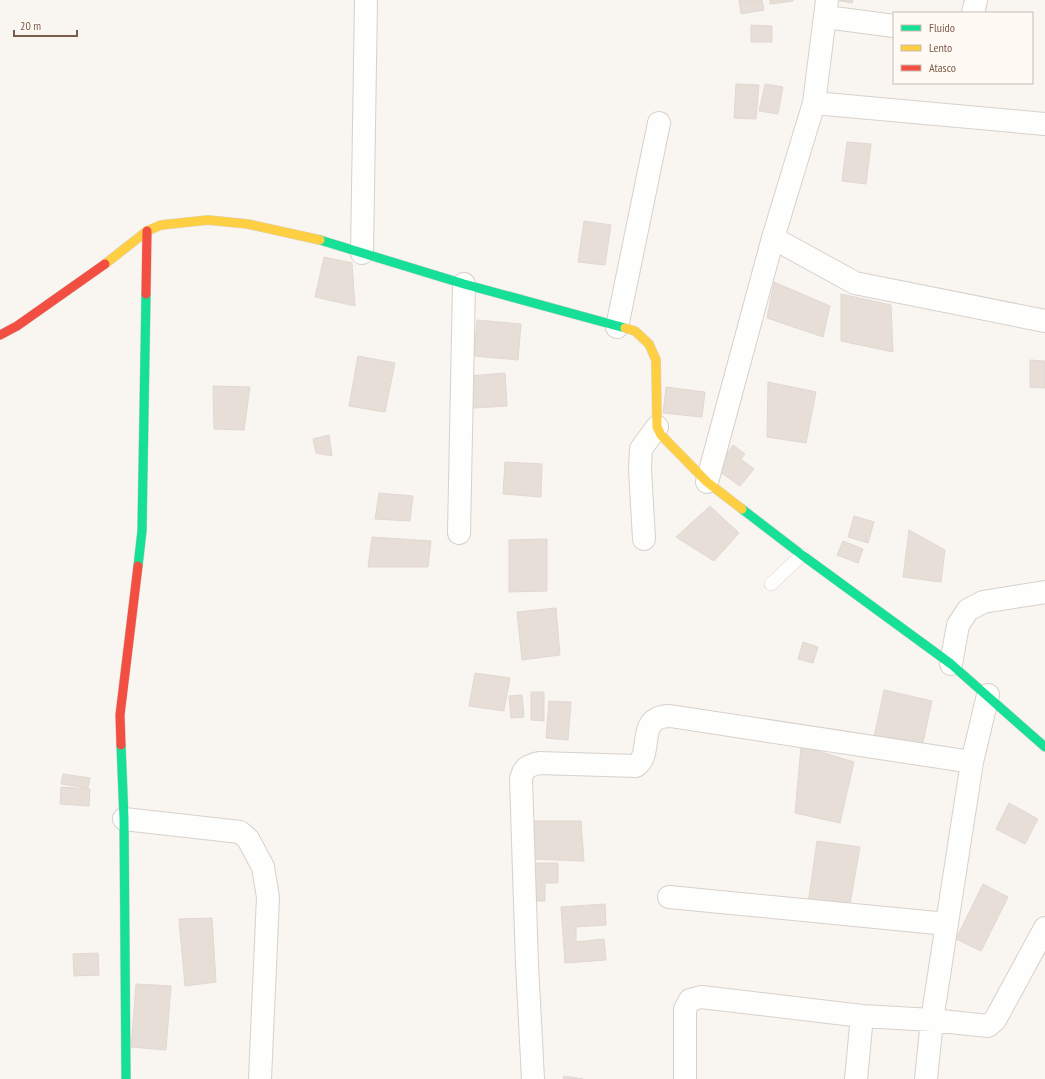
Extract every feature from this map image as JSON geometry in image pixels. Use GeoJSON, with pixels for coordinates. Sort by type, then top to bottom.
{"type":"FeatureCollection","features":[{"type":"Feature","properties":{"kind":"street"},"geometry":{"type":"LineString","coordinates":[[362,253],[366,0]]}},
{"type":"Feature","properties":{"kind":"street"},"geometry":{"type":"LineString","coordinates":[[973,12],[976,0]]}},
{"type":"Feature","properties":{"kind":"street"},"geometry":{"type":"LineString","coordinates":[[707,482],[773,238],[814,103],[827,8],[893,26]]}},
{"type":"Feature","properties":{"kind":"street"},"geometry":{"type":"LineString","coordinates":[[814,103],[1045,124]]}},
{"type":"Feature","properties":{"kind":"street"},"geometry":{"type":"LineString","coordinates":[[617,326],[659,124]]}},
{"type":"Feature","properties":{"kind":"street"},"geometry":{"type":"LineString","coordinates":[[0,335],[17,326],[85,278],[147,231],[161,225],[208,220],[248,224],[319,240],[464,284],[636,332],[649,344],[656,360],[657,427],[661,435],[707,482],[802,555],[951,664],[1045,747]]}},
{"type":"Feature","properties":{"kind":"street"},"geometry":{"type":"LineString","coordinates":[[126,1079],[124,819],[120,715],[142,531],[147,231]]}},
{"type":"Feature","properties":{"kind":"street"},"geometry":{"type":"LineString","coordinates":[[773,238],[855,283],[1045,321]]}},
{"type":"Feature","properties":{"kind":"street"},"geometry":{"type":"LineString","coordinates":[[459,533],[464,284]]}},
{"type":"Feature","properties":{"kind":"street"},"geometry":{"type":"LineString","coordinates":[[644,539],[640,469],[641,449],[657,427]]}},
{"type":"Feature","properties":{"kind":"street"},"geometry":{"type":"LineString","coordinates":[[951,664],[958,624],[968,610],[982,602],[1045,592]]}},
{"type":"Feature","properties":{"kind":"street"},"geometry":{"type":"LineString","coordinates":[[926,1079],[932,1020],[972,762],[988,696]]}},
{"type":"Feature","properties":{"kind":"street"},"geometry":{"type":"LineString","coordinates":[[533,1079],[520,779],[526,768],[539,763],[636,766],[643,756],[648,727],[654,720],[670,716],[972,762]]}},
{"type":"Feature","properties":{"kind":"street"},"geometry":{"type":"LineString","coordinates":[[124,819],[240,832],[248,839],[263,867],[268,897],[260,1079]]}},
{"type":"Feature","properties":{"kind":"street"},"geometry":{"type":"LineString","coordinates":[[670,897],[947,924]]}},
{"type":"Feature","properties":{"kind":"street"},"geometry":{"type":"LineString","coordinates":[[685,1079],[685,1009],[690,1000],[701,997],[862,1016],[932,1020],[988,1026],[995,1020],[1045,928]]}},
{"type":"Feature","properties":{"kind":"street"},"geometry":{"type":"LineString","coordinates":[[856,1079],[862,1016]]}},
{"type":"Feature","properties":{"kind":"lane"},"geometry":{"type":"LineString","coordinates":[[771,584],[802,555]]}},
{"type":"Feature","properties":{"kind":"building"},"geometry":{"type":"Polygon","coordinates":[[[739,0],[762,0],[764,10],[741,14],[739,0]]]}},
{"type":"Feature","properties":{"kind":"building"},"geometry":{"type":"Polygon","coordinates":[[[770,0],[793,0],[793,1],[770,4],[770,0]]]}},
{"type":"Feature","properties":{"kind":"building"},"geometry":{"type":"Polygon","coordinates":[[[835,0],[853,0],[852,3],[835,0]]]}},
{"type":"Feature","properties":{"kind":"building"},"geometry":{"type":"Polygon","coordinates":[[[751,25],[772,26],[772,42],[751,42],[751,25]]]}},
{"type":"Feature","properties":{"kind":"building"},"geometry":{"type":"Polygon","coordinates":[[[736,84],[759,85],[756,119],[734,118],[736,84]]]}},
{"type":"Feature","properties":{"kind":"building"},"geometry":{"type":"Polygon","coordinates":[[[765,84],[783,87],[778,114],[759,111],[765,84]]]}},
{"type":"Feature","properties":{"kind":"building"},"geometry":{"type":"Polygon","coordinates":[[[847,142],[871,144],[866,184],[842,181],[847,142]]]}},
{"type":"Feature","properties":{"kind":"building"},"geometry":{"type":"Polygon","coordinates":[[[584,221],[611,225],[605,265],[578,262],[584,221]]]}},
{"type":"Feature","properties":{"kind":"building"},"geometry":{"type":"Polygon","coordinates":[[[324,257],[352,263],[355,306],[315,297],[324,257]]]}},
{"type":"Feature","properties":{"kind":"building"},"geometry":{"type":"Polygon","coordinates":[[[774,282],[830,306],[823,337],[767,318],[774,282]]]}},
{"type":"Feature","properties":{"kind":"building"},"geometry":{"type":"Polygon","coordinates":[[[841,294],[891,305],[893,352],[841,341],[841,294]]]}},
{"type":"Feature","properties":{"kind":"building"},"geometry":{"type":"Polygon","coordinates":[[[477,320],[521,324],[518,360],[474,356],[477,320]]]}},
{"type":"Feature","properties":{"kind":"building"},"geometry":{"type":"Polygon","coordinates":[[[358,356],[395,363],[385,412],[349,406],[358,356]]]}},
{"type":"Feature","properties":{"kind":"building"},"geometry":{"type":"Polygon","coordinates":[[[1030,360],[1045,361],[1045,388],[1030,387],[1030,360]]]}},
{"type":"Feature","properties":{"kind":"building"},"geometry":{"type":"Polygon","coordinates":[[[505,373],[507,406],[472,408],[470,376],[505,373]]]}},
{"type":"Feature","properties":{"kind":"building"},"geometry":{"type":"Polygon","coordinates":[[[768,382],[816,392],[806,443],[767,437],[768,382]]]}},
{"type":"Feature","properties":{"kind":"building"},"geometry":{"type":"Polygon","coordinates":[[[213,386],[250,387],[244,430],[214,429],[213,386]]]}},
{"type":"Feature","properties":{"kind":"building"},"geometry":{"type":"Polygon","coordinates":[[[666,387],[705,392],[702,417],[663,413],[666,387]]]}},
{"type":"Feature","properties":{"kind":"building"},"geometry":{"type":"Polygon","coordinates":[[[329,435],[332,456],[316,453],[313,439],[329,435]]]}},
{"type":"Feature","properties":{"kind":"building"},"geometry":{"type":"Polygon","coordinates":[[[733,445],[745,454],[741,459],[754,469],[740,486],[716,469],[733,445]]]}},
{"type":"Feature","properties":{"kind":"building"},"geometry":{"type":"Polygon","coordinates":[[[505,462],[542,464],[541,497],[503,494],[505,462]]]}},
{"type":"Feature","properties":{"kind":"building"},"geometry":{"type":"Polygon","coordinates":[[[379,493],[413,496],[410,521],[375,519],[379,493]]]}},
{"type":"Feature","properties":{"kind":"building"},"geometry":{"type":"Polygon","coordinates":[[[710,506],[739,533],[714,561],[676,537],[710,506]]]}},
{"type":"Feature","properties":{"kind":"building"},"geometry":{"type":"Polygon","coordinates":[[[854,516],[874,522],[868,543],[848,537],[854,516]]]}},
{"type":"Feature","properties":{"kind":"building"},"geometry":{"type":"Polygon","coordinates":[[[909,530],[945,550],[941,582],[903,577],[909,530]]]}},
{"type":"Feature","properties":{"kind":"building"},"geometry":{"type":"Polygon","coordinates":[[[372,537],[431,541],[428,567],[368,567],[372,537]]]}},
{"type":"Feature","properties":{"kind":"building"},"geometry":{"type":"Polygon","coordinates":[[[547,539],[547,591],[509,592],[509,540],[547,539]]]}},
{"type":"Feature","properties":{"kind":"building"},"geometry":{"type":"Polygon","coordinates":[[[843,541],[863,549],[858,563],[837,555],[843,541]]]}},
{"type":"Feature","properties":{"kind":"building"},"geometry":{"type":"Polygon","coordinates":[[[556,608],[560,655],[522,660],[517,612],[556,608]]]}},
{"type":"Feature","properties":{"kind":"building"},"geometry":{"type":"Polygon","coordinates":[[[803,642],[818,647],[813,663],[798,659],[803,642]]]}},
{"type":"Feature","properties":{"kind":"building"},"geometry":{"type":"Polygon","coordinates":[[[475,673],[510,678],[504,711],[469,706],[475,673]]]}},
{"type":"Feature","properties":{"kind":"building"},"geometry":{"type":"Polygon","coordinates":[[[884,690],[932,701],[922,747],[874,737],[884,690]]]}},
{"type":"Feature","properties":{"kind":"building"},"geometry":{"type":"Polygon","coordinates":[[[531,692],[544,692],[544,721],[531,720],[531,692]]]}},
{"type":"Feature","properties":{"kind":"building"},"geometry":{"type":"Polygon","coordinates":[[[522,695],[524,717],[511,718],[509,696],[522,695]]]}},
{"type":"Feature","properties":{"kind":"building"},"geometry":{"type":"Polygon","coordinates":[[[549,701],[571,702],[568,740],[546,738],[549,701]]]}},
{"type":"Feature","properties":{"kind":"building"},"geometry":{"type":"Polygon","coordinates":[[[801,746],[854,762],[840,823],[795,813],[801,746]]]}},
{"type":"Feature","properties":{"kind":"building"},"geometry":{"type":"Polygon","coordinates":[[[63,774],[90,778],[88,788],[61,784],[63,774]]]}},
{"type":"Feature","properties":{"kind":"building"},"geometry":{"type":"Polygon","coordinates":[[[61,787],[90,789],[89,806],[60,804],[61,787]]]}},
{"type":"Feature","properties":{"kind":"building"},"geometry":{"type":"Polygon","coordinates":[[[1009,803],[1038,819],[1025,844],[996,829],[1009,803]]]}},
{"type":"Feature","properties":{"kind":"building"},"geometry":{"type":"Polygon","coordinates":[[[531,821],[581,821],[584,861],[531,859],[531,821]]]}},
{"type":"Feature","properties":{"kind":"building"},"geometry":{"type":"Polygon","coordinates":[[[817,841],[860,847],[850,904],[808,904],[817,841]]]}},
{"type":"Feature","properties":{"kind":"building"},"geometry":{"type":"Polygon","coordinates":[[[527,863],[558,863],[558,883],[545,883],[545,901],[527,901],[527,863]]]}},
{"type":"Feature","properties":{"kind":"building"},"geometry":{"type":"Polygon","coordinates":[[[983,884],[1008,897],[981,951],[956,939],[983,884]]]}},
{"type":"Feature","properties":{"kind":"building"},"geometry":{"type":"Polygon","coordinates":[[[605,904],[606,925],[576,927],[576,942],[604,939],[606,960],[565,963],[561,907],[605,904]]]}},
{"type":"Feature","properties":{"kind":"building"},"geometry":{"type":"Polygon","coordinates":[[[212,918],[216,982],[185,986],[179,919],[212,918]]]}},
{"type":"Feature","properties":{"kind":"building"},"geometry":{"type":"Polygon","coordinates":[[[98,953],[99,975],[74,976],[73,954],[98,953]]]}},
{"type":"Feature","properties":{"kind":"building"},"geometry":{"type":"Polygon","coordinates":[[[136,984],[171,986],[166,1050],[131,1047],[136,984]]]}},
{"type":"Feature","properties":{"kind":"building"},"geometry":{"type":"Polygon","coordinates":[[[564,1076],[583,1079],[563,1079],[564,1076]]]}},
{"type":"Feature","properties":{"kind":"traffic: fast"},"geometry":{"type":"LineString","coordinates":[[320,240],[464,284],[625,328]]}},
{"type":"Feature","properties":{"kind":"traffic: fast"},"geometry":{"type":"LineString","coordinates":[[138,566],[142,531],[146,294]]}},
{"type":"Feature","properties":{"kind":"traffic: fast"},"geometry":{"type":"LineString","coordinates":[[742,509],[802,555],[951,664],[1045,747]]}},
{"type":"Feature","properties":{"kind":"traffic: fast"},"geometry":{"type":"LineString","coordinates":[[121,745],[124,819],[126,1079]]}},
{"type":"Feature","properties":{"kind":"traffic: slow"},"geometry":{"type":"LineString","coordinates":[[105,264],[147,231],[161,225],[208,220],[248,224],[320,240]]}},
{"type":"Feature","properties":{"kind":"traffic: slow"},"geometry":{"type":"LineString","coordinates":[[625,328],[635,331],[649,344],[656,360],[657,427],[661,435],[707,482],[742,509]]}},
{"type":"Feature","properties":{"kind":"traffic: jam"},"geometry":{"type":"LineString","coordinates":[[146,294],[147,231]]}},
{"type":"Feature","properties":{"kind":"traffic: jam"},"geometry":{"type":"LineString","coordinates":[[0,335],[17,326],[105,264]]}},
{"type":"Feature","properties":{"kind":"traffic: jam"},"geometry":{"type":"LineString","coordinates":[[121,745],[120,715],[138,566]]}}]}
